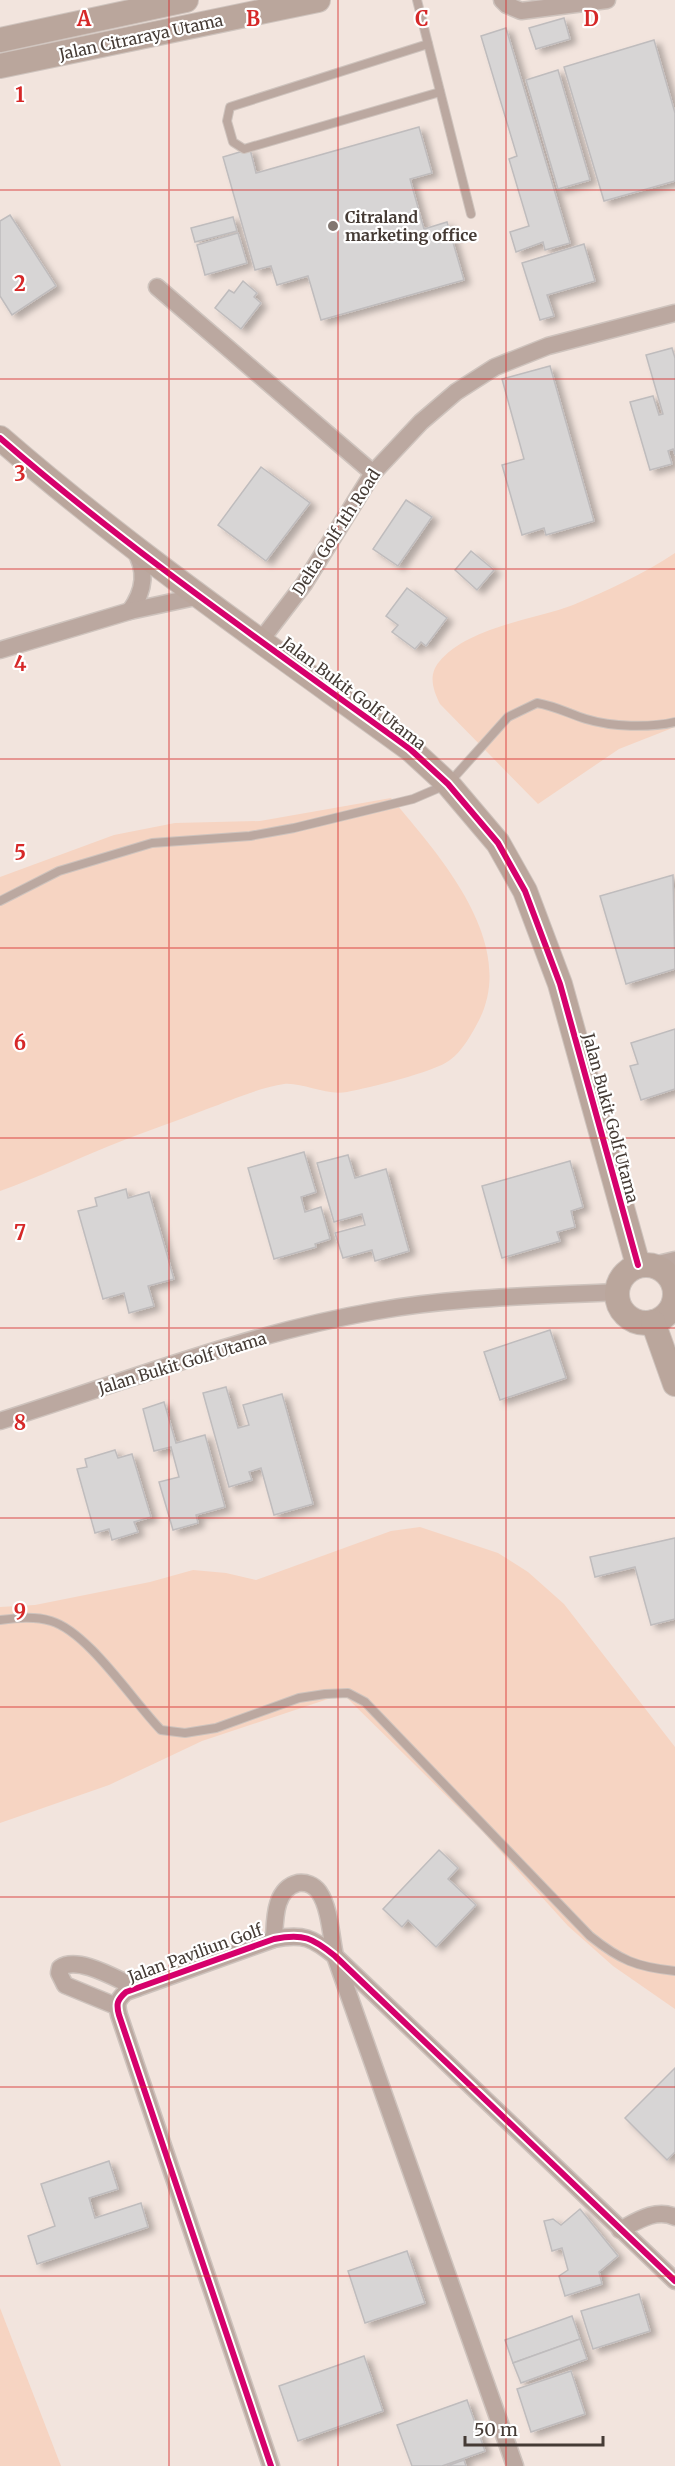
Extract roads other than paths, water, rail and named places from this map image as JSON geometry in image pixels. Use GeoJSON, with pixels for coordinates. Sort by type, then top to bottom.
{"type":"FeatureCollection","features":[{"type":"Feature","properties":{"kind":"street","name":"Jalan Citraraya Utama"},"geometry":{"type":"LineString","coordinates":[[0,40],[186,0]]}},
{"type":"Feature","properties":{"kind":"street","name":"Jalan Citraraya Utama"},"geometry":{"type":"LineString","coordinates":[[0,66],[318,0]]}},
{"type":"Feature","properties":{"kind":"street"},"geometry":{"type":"LineString","coordinates":[[502,0],[507,5],[521,11],[607,0]]}},
{"type":"Feature","properties":{"kind":"street"},"geometry":{"type":"LineString","coordinates":[[157,287],[373,473]]}},
{"type":"Feature","properties":{"kind":"street","name":"Delta Golf 1th Road"},"geometry":{"type":"LineString","coordinates":[[261,640],[304,584],[373,473],[422,422],[456,392],[495,367],[548,346],[675,314]]}},
{"type":"Feature","properties":{"kind":"street","name":"Jalan Bukit Golf Utama"},"geometry":{"type":"LineString","coordinates":[[0,438],[72,501],[133,548],[410,749],[448,784],[498,843],[525,891],[560,984],[656,1263]]}},
{"type":"Feature","properties":{"kind":"street"},"geometry":{"type":"LineString","coordinates":[[130,610],[142,591],[143,580],[139,558],[133,548]]}},
{"type":"Feature","properties":{"kind":"street"},"geometry":{"type":"LineString","coordinates":[[0,650],[130,610],[200,596]]}},
{"type":"Feature","properties":{"kind":"street"},"geometry":{"type":"LineString","coordinates":[[656,1263],[674,1287],[673,1305],[665,1316],[644,1323],[627,1316],[621,1310],[616,1292],[621,1278],[656,1263]]}},
{"type":"Feature","properties":{"kind":"street","name":"Jalan Bukit Golf Utama"},"geometry":{"type":"LineString","coordinates":[[0,1421],[260,1338],[374,1311],[442,1301],[616,1292]]}},
{"type":"Feature","properties":{"kind":"street"},"geometry":{"type":"LineString","coordinates":[[665,1316],[675,1384]]}},
{"type":"Feature","properties":{"kind":"street"},"geometry":{"type":"LineString","coordinates":[[274,1939],[276,1908],[282,1896],[290,1886],[302,1882],[311,1885],[319,1892],[324,1905],[335,1956],[515,2466]]}},
{"type":"Feature","properties":{"kind":"street","name":"Jalan Paviliun Golf"},"geometry":{"type":"LineString","coordinates":[[117,2006],[119,1999],[137,1988],[274,1939],[295,1935],[316,1940],[675,2281]]}},
{"type":"Feature","properties":{"kind":"street"},"geometry":{"type":"LineString","coordinates":[[137,1988],[78,1963],[66,1963],[60,1968],[59,1973],[65,1985],[117,2006],[271,2466]]}},
{"type":"Feature","properties":{"kind":"street"},"geometry":{"type":"LineString","coordinates":[[620,2230],[651,2215],[666,2213],[675,2217]]}},
{"type":"Feature","properties":{"kind":"lane"},"geometry":{"type":"LineString","coordinates":[[417,0],[471,214]]}},
{"type":"Feature","properties":{"kind":"lane"},"geometry":{"type":"LineString","coordinates":[[428,44],[230,107],[226,121],[233,142],[244,149],[440,92]]}},
{"type":"Feature","properties":{"kind":"lane"},"geometry":{"type":"LineString","coordinates":[[0,900],[58,871],[152,843],[250,836],[294,828],[401,802],[448,784],[508,717],[537,703],[589,720],[625,725],[661,725],[675,722]]}},
{"type":"Feature","properties":{"kind":"lane"},"geometry":{"type":"LineString","coordinates":[[0,1620],[28,1617],[51,1621],[76,1634],[161,1730],[185,1733],[216,1728],[299,1698],[348,1693],[365,1702],[590,1936],[617,1958],[652,1968],[675,1971]]}},
{"type":"Feature","properties":{"kind":"place","name":"Citraland marketing office"},"geometry":{"type":"Point","coordinates":[333,226]}}]}
